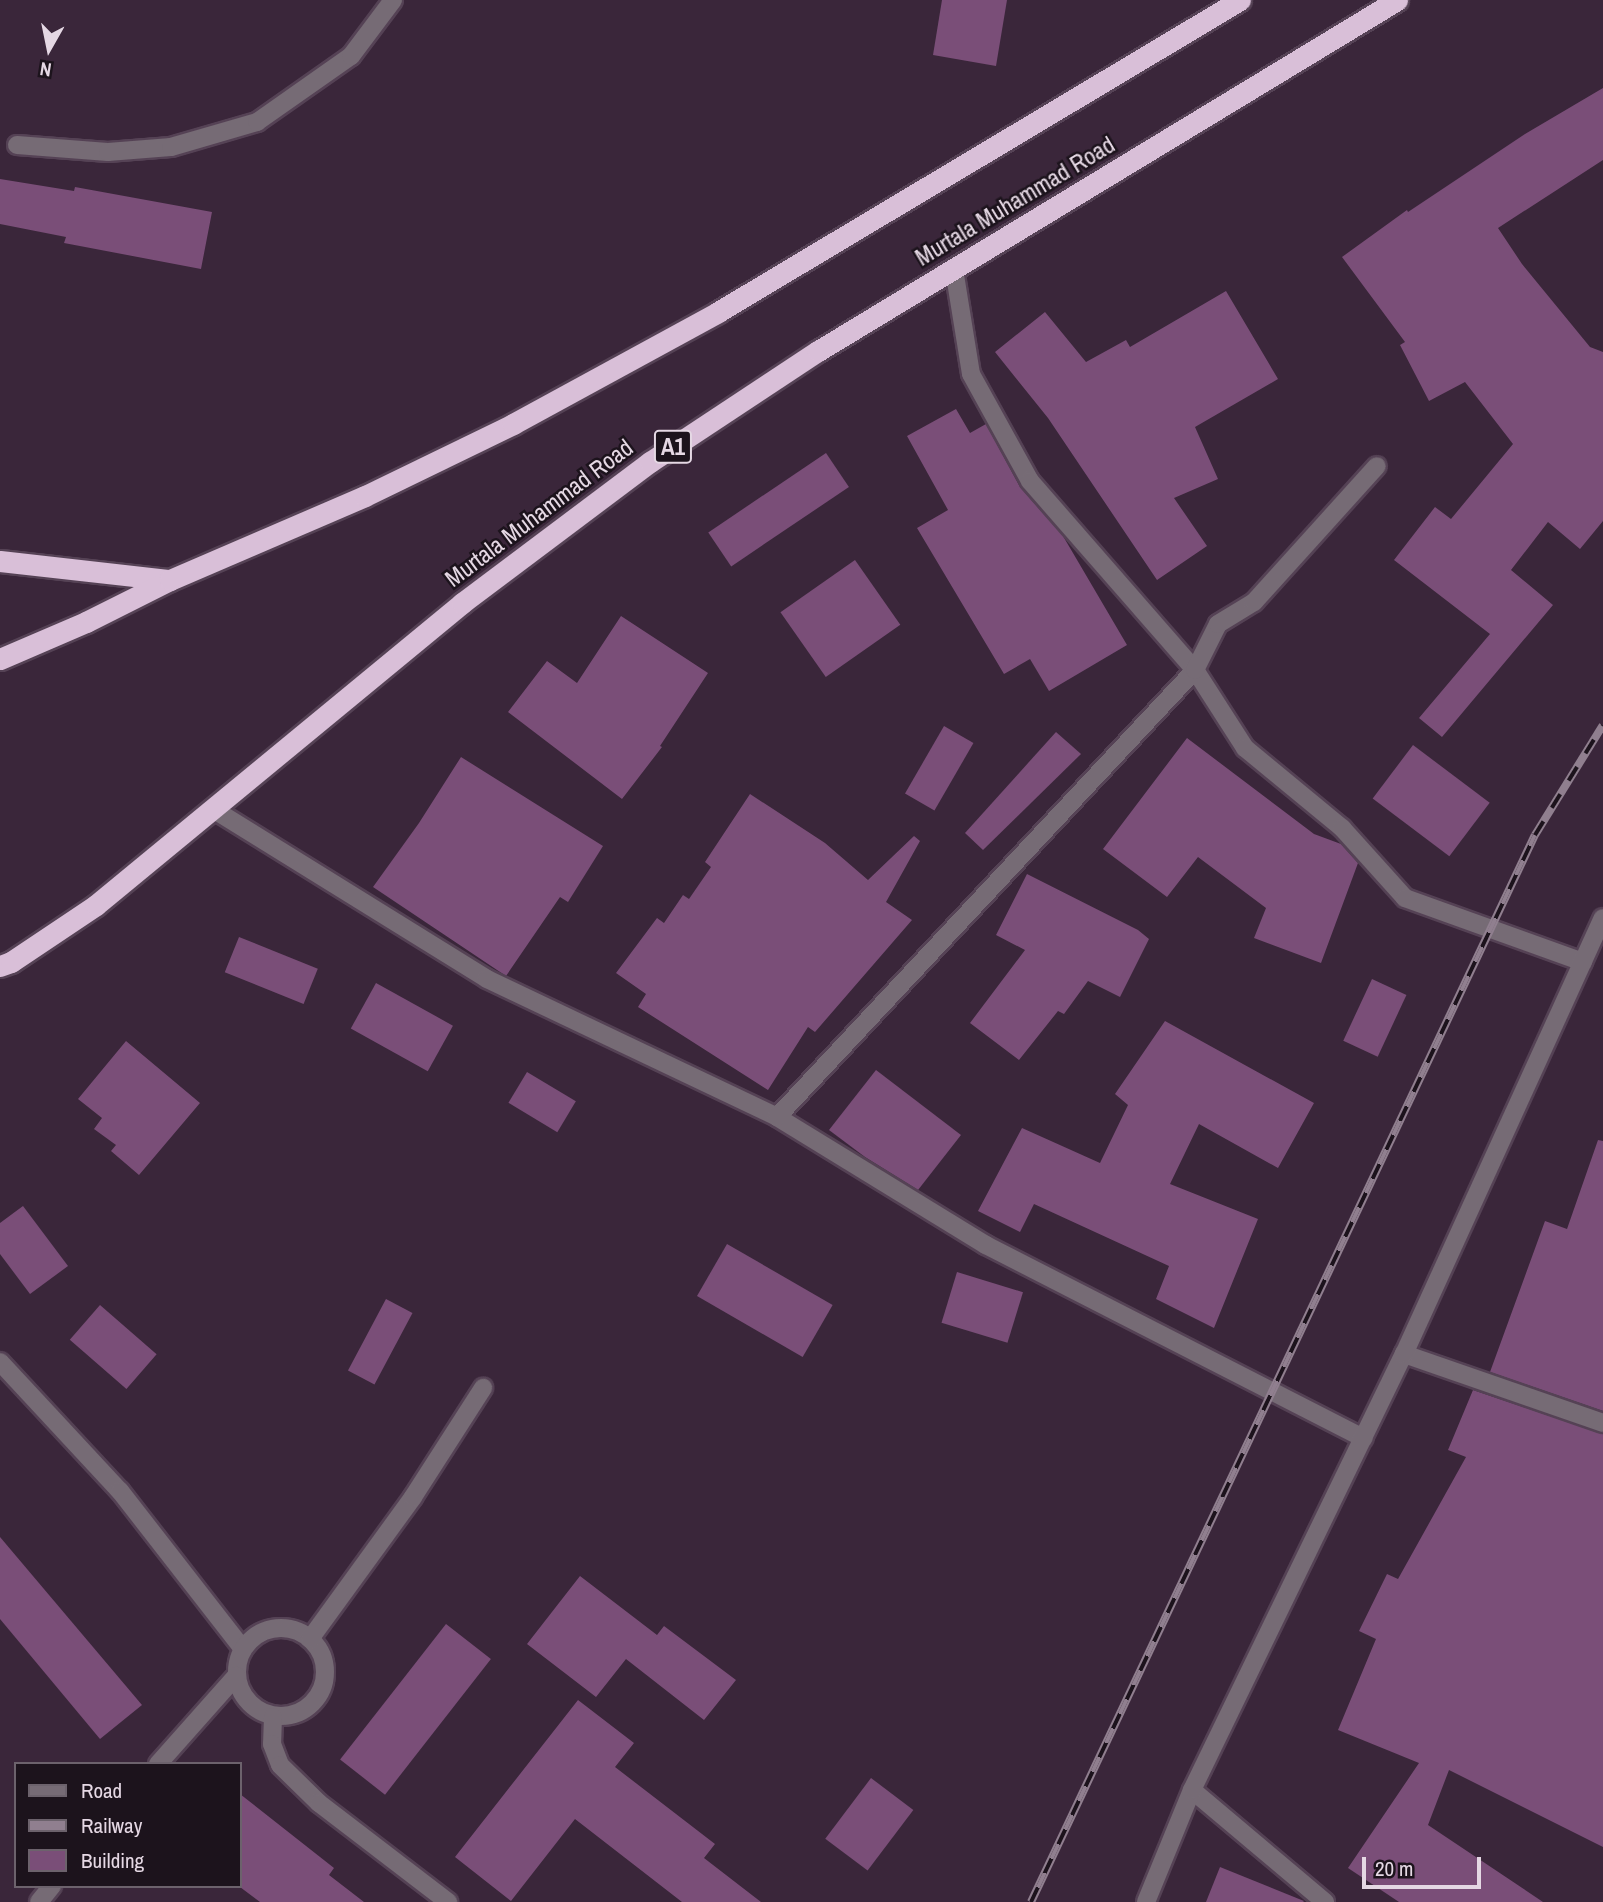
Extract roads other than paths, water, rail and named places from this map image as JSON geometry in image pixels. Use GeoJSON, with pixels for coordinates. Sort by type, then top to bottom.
{"type":"FeatureCollection","features":[{"type":"Feature","properties":{"kind":"highway"},"geometry":{"type":"LineString","coordinates":[[0,659],[86,622],[170,580],[365,496],[513,424],[730,305],[1240,0]]}},
{"type":"Feature","properties":{"kind":"highway","name":"Murtala Muhammad Road"},"geometry":{"type":"LineString","coordinates":[[0,966],[11,962],[96,905],[462,603],[650,462],[818,351],[1397,0]]}},
{"type":"Feature","properties":{"kind":"highway"},"geometry":{"type":"LineString","coordinates":[[0,561],[170,580]]}},
{"type":"Feature","properties":{"kind":"street"},"geometry":{"type":"LineString","coordinates":[[17,145],[108,152],[171,147],[257,122],[351,56],[393,0]]}},
{"type":"Feature","properties":{"kind":"street"},"geometry":{"type":"LineString","coordinates":[[954,268],[971,374],[1030,481],[1195,670],[1245,748],[1342,828],[1405,898],[1583,962]]}},
{"type":"Feature","properties":{"kind":"street"},"geometry":{"type":"LineString","coordinates":[[777,1117],[1195,670],[1218,624],[1254,602],[1377,466]]}},
{"type":"Feature","properties":{"kind":"street"},"geometry":{"type":"LineString","coordinates":[[213,809],[487,979],[777,1117],[986,1245],[1363,1438]]}},
{"type":"Feature","properties":{"kind":"street"},"geometry":{"type":"LineString","coordinates":[[1146,1902],[1192,1790],[1404,1353],[1603,919]]}},
{"type":"Feature","properties":{"kind":"street"},"geometry":{"type":"LineString","coordinates":[[1404,1353],[1603,1423]]}},
{"type":"Feature","properties":{"kind":"street"},"geometry":{"type":"LineString","coordinates":[[0,1362],[120,1492],[243,1649]]}},
{"type":"Feature","properties":{"kind":"street"},"geometry":{"type":"LineString","coordinates":[[310,1639],[413,1497],[483,1388]]}},
{"type":"Feature","properties":{"kind":"street"},"geometry":{"type":"LineString","coordinates":[[160,1762],[236,1676],[243,1649],[256,1635],[274,1628],[293,1629],[310,1639],[321,1654],[326,1672],[321,1691],[310,1707],[293,1715],[274,1717],[255,1709],[248,1702],[241,1694],[236,1676]]}},
{"type":"Feature","properties":{"kind":"street"},"geometry":{"type":"LineString","coordinates":[[274,1717],[272,1745],[280,1765],[319,1802],[448,1902]]}},
{"type":"Feature","properties":{"kind":"street"},"geometry":{"type":"LineString","coordinates":[[1192,1790],[1325,1902]]}},
{"type":"Feature","properties":{"kind":"street"},"geometry":{"type":"LineString","coordinates":[[39,1902],[50,1888]]}},
{"type":"Feature","properties":{"kind":"railway"},"geometry":{"type":"LineString","coordinates":[[1031,1902],[1535,835],[1603,725]]}}]}
